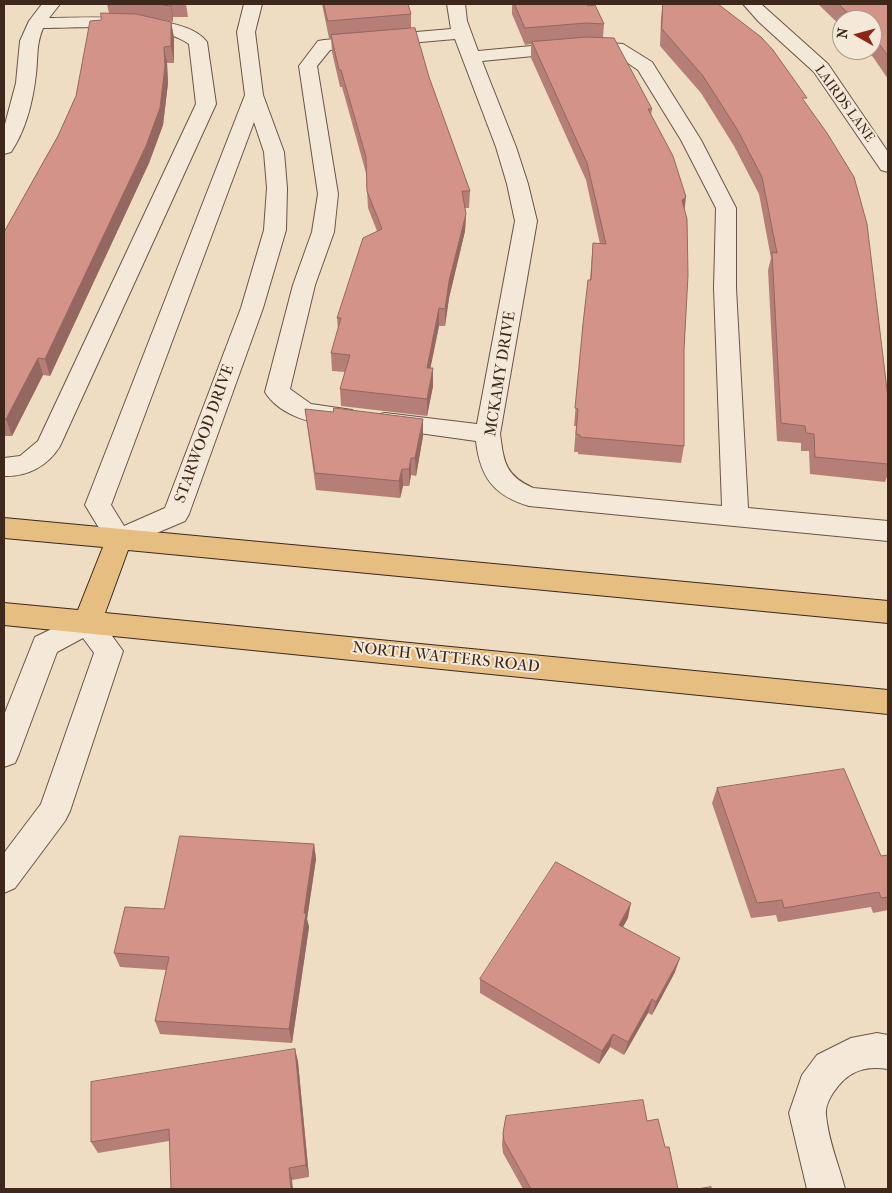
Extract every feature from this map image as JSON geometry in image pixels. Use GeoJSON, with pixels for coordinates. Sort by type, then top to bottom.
{"type":"FeatureCollection","features":[{"type":"Feature","properties":{"kind":"main road"},"geometry":{"type":"LineString","coordinates":[[4,528],[888,612]]}},
{"type":"Feature","properties":{"kind":"main road"},"geometry":{"type":"LineString","coordinates":[[87,623],[119,539]]}},
{"type":"Feature","properties":{"kind":"main road","name":"NORTH WATTERS ROAD"},"geometry":{"type":"LineString","coordinates":[[4,614],[888,702]]}},
{"type":"Feature","properties":{"kind":"street"},"geometry":{"type":"LineString","coordinates":[[4,148],[19,110],[27,73],[27,54],[33,31],[51,4]]}},
{"type":"Feature","properties":{"kind":"street","name":"STARWOOD DRIVE"},"geometry":{"type":"LineString","coordinates":[[253,4],[246,32],[254,95],[274,152],[277,188],[275,230],[252,308],[176,514],[119,539],[98,505],[254,95]]}},
{"type":"Feature","properties":{"kind":"street","name":"MCKAMY DRIVE"},"geometry":{"type":"LineString","coordinates":[[456,4],[463,33],[512,160],[526,221],[488,434],[492,466],[499,478],[512,489],[529,497],[888,531]]}},
{"type":"Feature","properties":{"kind":"street","name":"LAIRDS LANE"},"geometry":{"type":"LineString","coordinates":[[752,4],[821,68],[888,166]]}},
{"type":"Feature","properties":{"kind":"street"},"geometry":{"type":"LineString","coordinates":[[4,467],[12,468],[29,464],[48,446],[206,104],[198,42],[194,36],[184,31],[153,24],[37,23]]}},
{"type":"Feature","properties":{"kind":"street"},"geometry":{"type":"LineString","coordinates":[[463,33],[324,45],[308,66],[328,194],[323,232],[304,285],[277,392],[305,412],[488,434]]}},
{"type":"Feature","properties":{"kind":"street"},"geometry":{"type":"LineString","coordinates":[[472,57],[585,46],[617,48],[645,66],[691,140],[726,208],[725,288],[735,516]]}},
{"type":"Feature","properties":{"kind":"street"},"geometry":{"type":"LineString","coordinates":[[4,754],[45,645],[87,623],[110,651],[54,811],[4,878]]}},
{"type":"Feature","properties":{"kind":"street"},"geometry":{"type":"LineString","coordinates":[[826,1189],[807,1113],[815,1088],[830,1068],[851,1055],[877,1050],[888,1052]]}},
{"type":"Feature","properties":{"kind":"building"},"geometry":{"type":"Polygon","coordinates":[[[324,4],[408,4],[411,14],[328,21],[324,4]]]}},
{"type":"Feature","properties":{"kind":"building"},"geometry":{"type":"Polygon","coordinates":[[[515,4],[595,5],[604,24],[586,23],[525,28],[515,4]]]}},
{"type":"Feature","properties":{"kind":"building"},"geometry":{"type":"Polygon","coordinates":[[[663,4],[718,4],[761,37],[773,50],[807,98],[802,98],[827,133],[854,177],[867,224],[888,398],[888,464],[815,457],[814,434],[806,433],[805,426],[781,423],[772,252],[777,253],[762,177],[737,129],[703,76],[662,29],[663,4]]]}},
{"type":"Feature","properties":{"kind":"building"},"geometry":{"type":"Polygon","coordinates":[[[839,4],[888,4],[888,56],[882,48],[882,10],[845,10],[839,4]]]}},
{"type":"Feature","properties":{"kind":"building"},"geometry":{"type":"Polygon","coordinates":[[[101,13],[136,14],[171,22],[171,46],[164,47],[165,66],[160,108],[146,146],[45,359],[38,358],[6,419],[4,419],[4,232],[58,136],[76,96],[90,21],[101,20],[101,13]]]}},
{"type":"Feature","properties":{"kind":"building"},"geometry":{"type":"Polygon","coordinates":[[[415,28],[429,77],[470,191],[462,191],[466,214],[449,281],[445,309],[439,308],[427,368],[433,368],[427,399],[340,389],[350,355],[331,353],[341,318],[337,318],[363,238],[382,229],[367,191],[366,157],[341,70],[339,70],[331,35],[415,28]]]}},
{"type":"Feature","properties":{"kind":"building"},"geometry":{"type":"Polygon","coordinates":[[[586,37],[614,38],[652,109],[648,109],[673,156],[686,197],[682,200],[687,219],[688,275],[684,350],[684,446],[580,437],[580,435],[576,434],[578,409],[575,408],[588,280],[591,280],[593,243],[606,244],[587,163],[532,42],[586,37]]]}},
{"type":"Feature","properties":{"kind":"building"},"geometry":{"type":"Polygon","coordinates":[[[334,408],[423,419],[415,458],[411,458],[409,469],[402,469],[399,481],[315,473],[305,409],[333,412],[334,408]]]}},
{"type":"Feature","properties":{"kind":"building"},"geometry":{"type":"Polygon","coordinates":[[[844,769],[881,856],[888,855],[888,897],[881,898],[879,892],[784,908],[782,900],[757,903],[717,788],[844,769]]]}},
{"type":"Feature","properties":{"kind":"building"},"geometry":{"type":"Polygon","coordinates":[[[180,836],[314,844],[289,1029],[155,1021],[169,957],[114,953],[125,907],[164,909],[180,836]]]}},
{"type":"Feature","properties":{"kind":"building"},"geometry":{"type":"Polygon","coordinates":[[[556,862],[631,903],[619,925],[680,958],[656,1002],[652,999],[628,1042],[613,1034],[602,1051],[480,979],[556,862]]]}},
{"type":"Feature","properties":{"kind":"building"},"geometry":{"type":"Polygon","coordinates":[[[295,1049],[306,1165],[289,1168],[291,1189],[171,1189],[169,1129],[91,1142],[91,1082],[295,1049]]]}},
{"type":"Feature","properties":{"kind":"building"},"geometry":{"type":"Polygon","coordinates":[[[643,1100],[647,1121],[658,1119],[665,1147],[669,1147],[678,1189],[531,1189],[504,1141],[503,1133],[506,1116],[643,1100]]]}}]}
